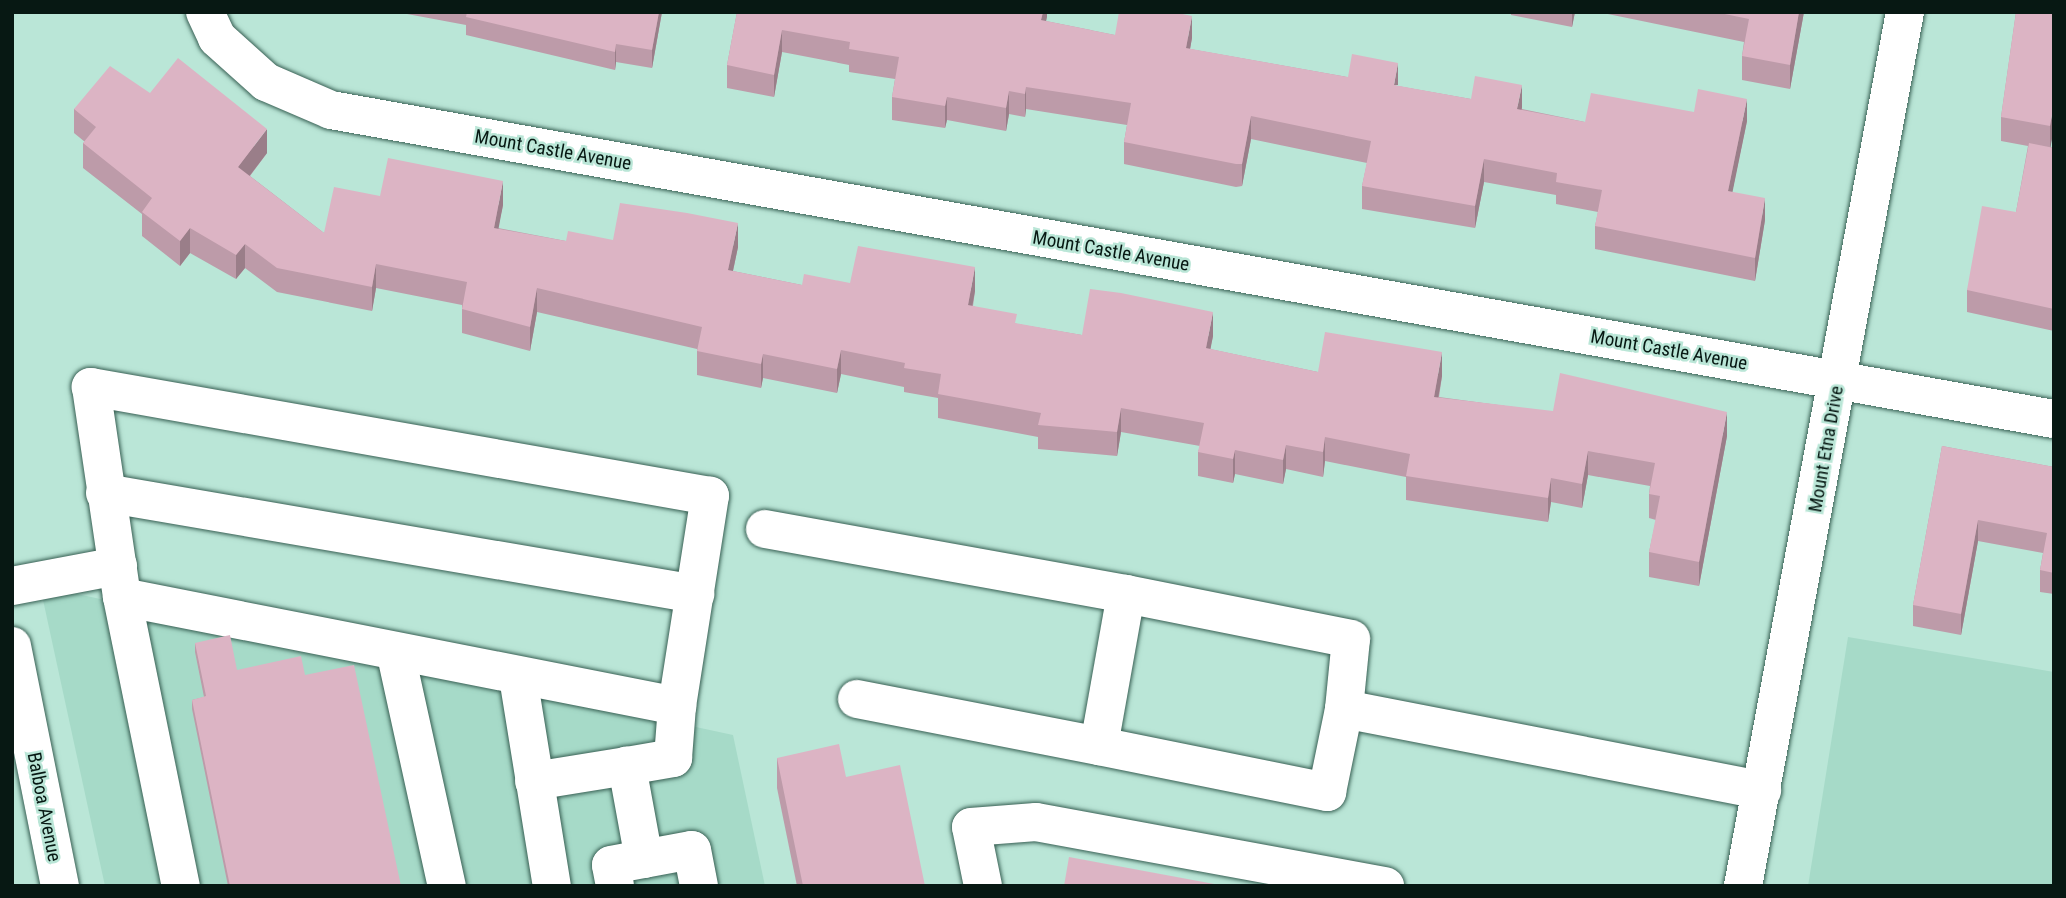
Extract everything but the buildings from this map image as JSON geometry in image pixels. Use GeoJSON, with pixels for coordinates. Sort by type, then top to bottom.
{"type":"FeatureCollection","features":[{"type":"Feature","properties":{"kind":"street","name":"Mount Castle Avenue"},"geometry":{"type":"LineString","coordinates":[[205,12],[217,38],[267,82],[331,110],[2054,419]]}},
{"type":"Feature","properties":{"kind":"street","name":"Mount Etna Drive"},"geometry":{"type":"LineString","coordinates":[[1743,886],[1839,380],[1905,12]]}},
{"type":"Feature","properties":{"kind":"street"},"geometry":{"type":"LineString","coordinates":[[181,886],[120,581],[91,387],[710,496],[677,706],[673,758],[534,781]]}},
{"type":"Feature","properties":{"kind":"street"},"geometry":{"type":"LineString","coordinates":[[105,493],[695,594]]}},
{"type":"Feature","properties":{"kind":"street"},"geometry":{"type":"LineString","coordinates":[[765,529],[1126,594],[1351,639],[1343,709],[1327,792],[857,699]]}},
{"type":"Feature","properties":{"kind":"street"},"geometry":{"type":"LineString","coordinates":[[12,586],[120,581],[396,655],[677,706]]}},
{"type":"Feature","properties":{"kind":"street"},"geometry":{"type":"LineString","coordinates":[[1099,746],[1126,594]]}},
{"type":"Feature","properties":{"kind":"street","name":"Balboa Avenue"},"geometry":{"type":"LineString","coordinates":[[12,646],[60,886]]}},
{"type":"Feature","properties":{"kind":"street"},"geometry":{"type":"LineString","coordinates":[[396,655],[447,886]]}},
{"type":"Feature","properties":{"kind":"street"},"geometry":{"type":"LineString","coordinates":[[518,677],[552,886]]}},
{"type":"Feature","properties":{"kind":"street"},"geometry":{"type":"LineString","coordinates":[[1343,709],[1762,790]]}},
{"type":"Feature","properties":{"kind":"street"},"geometry":{"type":"LineString","coordinates":[[627,766],[644,859]]}},
{"type":"Feature","properties":{"kind":"street"},"geometry":{"type":"LineString","coordinates":[[983,886],[971,827],[1035,821],[1385,886]]}},
{"type":"Feature","properties":{"kind":"street"},"geometry":{"type":"LineString","coordinates":[[615,886],[611,865],[692,850],[699,886]]}},
{"type":"Feature","properties":{"kind":"shaded area"},"geometry":{"type":"Polygon","coordinates":[[[40,586],[733,735],[765,886],[105,886],[40,586]]]}},
{"type":"Feature","properties":{"kind":"shaded area"},"geometry":{"type":"Polygon","coordinates":[[[1848,637],[2054,672],[2054,886],[1808,886],[1848,637]]]}}]}
